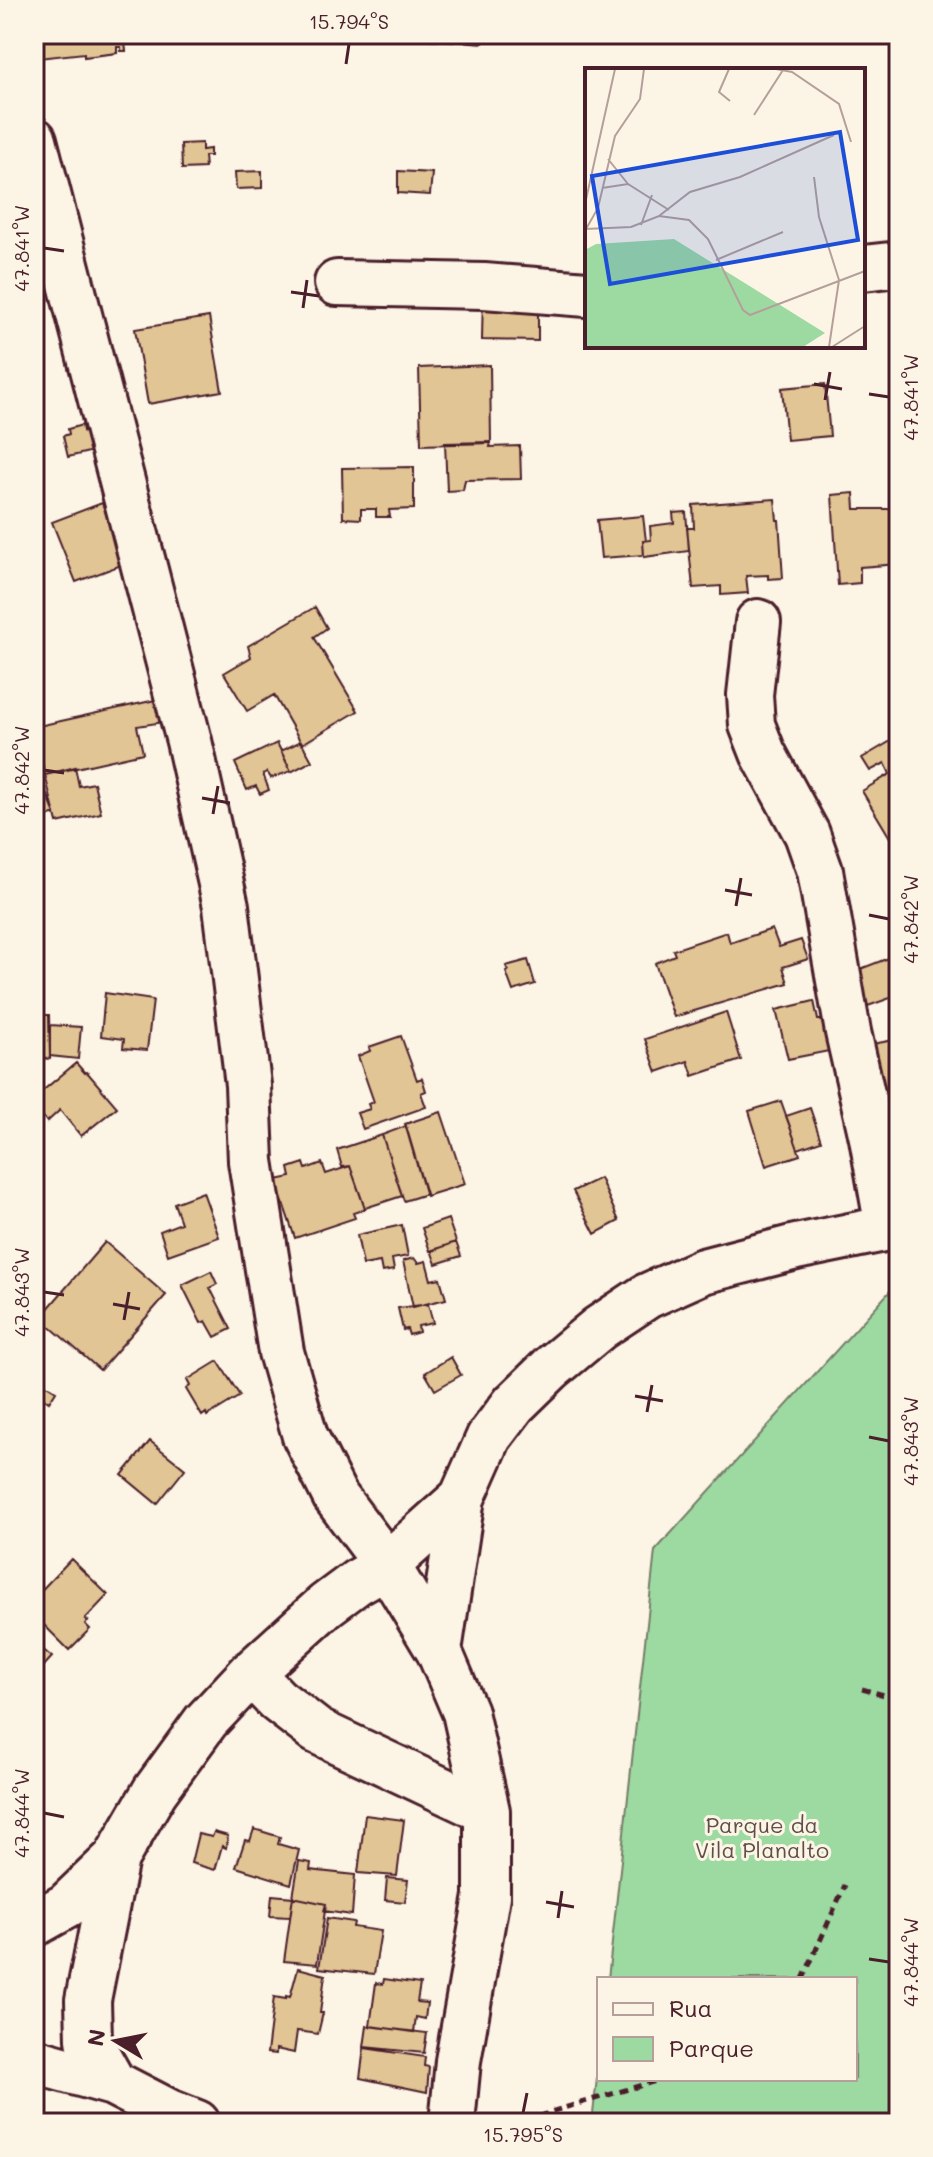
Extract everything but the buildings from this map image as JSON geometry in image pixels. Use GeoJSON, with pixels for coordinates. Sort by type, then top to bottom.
{"type":"FeatureCollection","features":[{"type":"Feature","properties":{"kind":"street"},"geometry":{"type":"LineString","coordinates":[[34,140],[189,741],[226,906],[248,1085],[251,1161],[281,1352],[305,1436],[335,1496],[387,1565],[439,1651],[465,1712],[487,1811],[487,1896],[458,2061],[452,2123]]}},
{"type":"Feature","properties":{"kind":"street"},"geometry":{"type":"LineString","coordinates":[[865,268],[899,264]]}},
{"type":"Feature","properties":{"kind":"street"},"geometry":{"type":"LineString","coordinates":[[337,283],[484,286],[585,294]]}},
{"type":"Feature","properties":{"kind":"street"},"geometry":{"type":"LineString","coordinates":[[439,1651],[462,1498],[489,1437],[514,1404],[551,1368],[599,1328],[647,1296],[703,1271],[796,1247],[894,1227],[848,1032],[820,871],[807,834],[763,753],[752,725],[750,695],[758,622]]}},
{"type":"Feature","properties":{"kind":"street"},"geometry":{"type":"LineString","coordinates":[[34,1924],[66,1906],[116,1858],[155,1791],[206,1721],[251,1673],[326,1605],[387,1565],[462,1498]]}},
{"type":"Feature","properties":{"kind":"street"},"geometry":{"type":"LineString","coordinates":[[251,1673],[277,1700],[317,1731],[487,1811]]}},
{"type":"Feature","properties":{"kind":"street"},"geometry":{"type":"LineString","coordinates":[[113,2083],[89,2040],[88,2000],[116,1858]]}},
{"type":"Feature","properties":{"kind":"street"},"geometry":{"type":"LineString","coordinates":[[34,2061],[113,2083],[197,2123]]}},
{"type":"Feature","properties":{"kind":"path"},"geometry":{"type":"LineString","coordinates":[[862,1689],[899,1699]]}},
{"type":"Feature","properties":{"kind":"path"},"geometry":{"type":"LineString","coordinates":[[804,1977],[845,1885]]}},
{"type":"Feature","properties":{"kind":"path"},"geometry":{"type":"LineString","coordinates":[[527,2123],[550,2112],[656,2081]]}},
{"type":"Feature","properties":{"kind":"green space","name":"Parque da Vila Planalto"},"geometry":{"type":"Polygon","coordinates":[[[899,1281],[899,2123],[592,2123],[597,2078],[597,2081],[857,2081],[857,1977],[608,1977],[655,1551],[899,1281]]]}}]}
